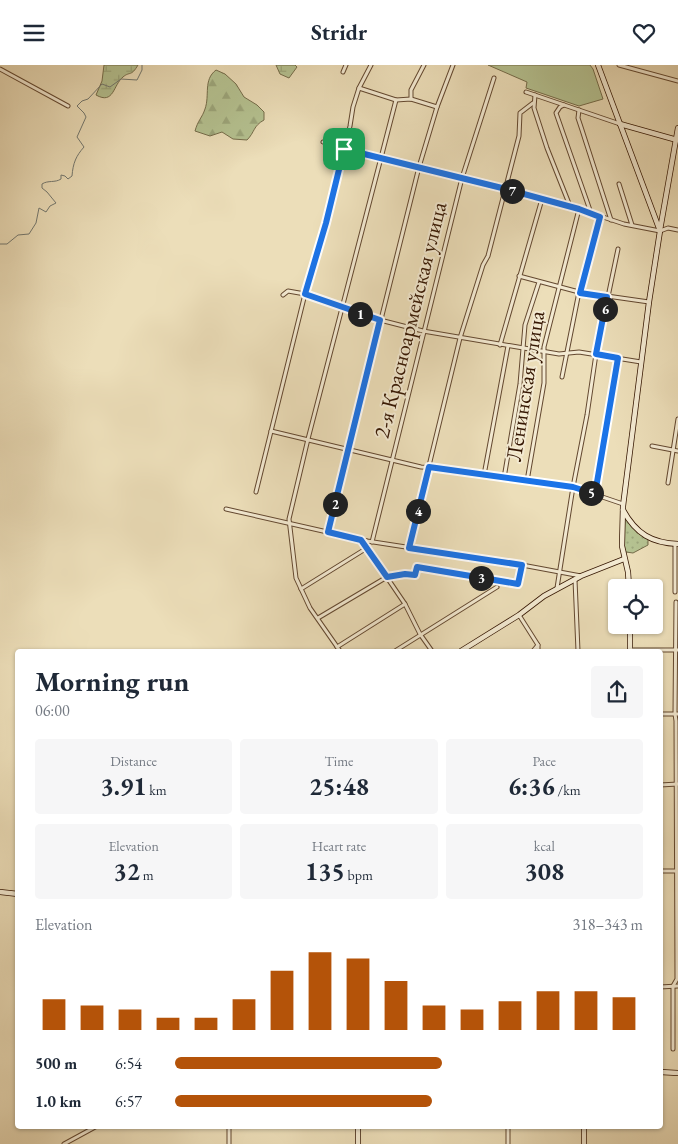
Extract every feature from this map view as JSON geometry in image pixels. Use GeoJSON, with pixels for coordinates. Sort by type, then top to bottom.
{"type":"FeatureCollection","features":[{"type":"Feature","properties":{"kind":"main road"},"geometry":{"type":"LineString","coordinates":[[598,65],[660,231]]}},
{"type":"Feature","properties":{"kind":"main road"},"geometry":{"type":"LineString","coordinates":[[620,124],[677,139]]}},
{"type":"Feature","properties":{"kind":"main road"},"geometry":{"type":"LineString","coordinates":[[628,579],[622,546],[623,506],[648,302],[678,128]]}},
{"type":"Feature","properties":{"kind":"main road"},"geometry":{"type":"LineString","coordinates":[[623,506],[629,519],[640,532],[649,538],[663,543],[677,544]]}},
{"type":"Feature","properties":{"kind":"main road"},"geometry":{"type":"LineString","coordinates":[[622,518],[629,519]]}},
{"type":"Feature","properties":{"kind":"main road"},"geometry":{"type":"LineString","coordinates":[[464,649],[519,615],[544,596],[581,576],[624,559]]}},
{"type":"Feature","properties":{"kind":"main road"},"geometry":{"type":"LineString","coordinates":[[630,634],[630,649]]}},
{"type":"Feature","properties":{"kind":"main road"},"geometry":{"type":"LineString","coordinates":[[0,892],[15,894]]}},
{"type":"Feature","properties":{"kind":"main road"},"geometry":{"type":"LineString","coordinates":[[663,1072],[678,1073]]}},
{"type":"Feature","properties":{"kind":"main road"},"geometry":{"type":"LineString","coordinates":[[358,1129],[358,1144]]}},
{"type":"Feature","properties":{"kind":"main road"},"geometry":{"type":"LineString","coordinates":[[584,1129],[584,1144]]}},
{"type":"Feature","properties":{"kind":"street"},"geometry":{"type":"LineString","coordinates":[[343,72],[346,65]]}},
{"type":"Feature","properties":{"kind":"street"},"geometry":{"type":"LineString","coordinates":[[256,492],[305,294],[326,223],[353,107],[359,88],[371,65]]}},
{"type":"Feature","properties":{"kind":"street"},"geometry":{"type":"LineString","coordinates":[[411,99],[411,90],[424,65]]}},
{"type":"Feature","properties":{"kind":"street"},"geometry":{"type":"LineString","coordinates":[[328,532],[419,167],[437,107],[453,65]]}},
{"type":"Feature","properties":{"kind":"street"},"geometry":{"type":"LineString","coordinates":[[619,65],[678,81]]}},
{"type":"Feature","properties":{"kind":"street"},"geometry":{"type":"LineString","coordinates":[[0,69],[68,106]]}},
{"type":"Feature","properties":{"kind":"street","name":"2-я Красноармейская улица"},"geometry":{"type":"LineString","coordinates":[[367,548],[392,461],[462,178],[494,78]]}},
{"type":"Feature","properties":{"kind":"street"},"geometry":{"type":"LineString","coordinates":[[359,88],[396,100],[411,99],[437,107]]}},
{"type":"Feature","properties":{"kind":"street"},"geometry":{"type":"LineString","coordinates":[[526,92],[620,124]]}},
{"type":"Feature","properties":{"kind":"street"},"geometry":{"type":"LineString","coordinates":[[535,95],[533,103],[547,148],[570,207]]}},
{"type":"Feature","properties":{"kind":"street"},"geometry":{"type":"LineString","coordinates":[[396,100],[308,439],[290,524],[296,578],[310,608],[337,647],[405,604]]}},
{"type":"Feature","properties":{"kind":"street"},"geometry":{"type":"LineString","coordinates":[[409,548],[460,338],[483,265],[488,256],[506,189],[519,136],[520,113],[533,103]]}},
{"type":"Feature","properties":{"kind":"street"},"geometry":{"type":"LineString","coordinates":[[564,105],[556,113],[591,213]]}},
{"type":"Feature","properties":{"kind":"street"},"geometry":{"type":"LineString","coordinates":[[579,110],[578,118],[612,220]]}},
{"type":"Feature","properties":{"kind":"street"},"geometry":{"type":"LineString","coordinates":[[323,142],[344,149],[506,189],[632,225],[660,231],[668,228],[678,230]]}},
{"type":"Feature","properties":{"kind":"street"},"geometry":{"type":"LineString","coordinates":[[619,184],[632,225]]}},
{"type":"Feature","properties":{"kind":"street"},"geometry":{"type":"LineString","coordinates":[[500,345],[542,199]]}},
{"type":"Feature","properties":{"kind":"street","name":"Ленинская улица"},"geometry":{"type":"LineString","coordinates":[[526,481],[543,390],[544,347],[579,209]]}},
{"type":"Feature","properties":{"kind":"street"},"geometry":{"type":"LineString","coordinates":[[562,377],[580,293],[600,217]]}},
{"type":"Feature","properties":{"kind":"street"},"geometry":{"type":"LineString","coordinates":[[557,589],[596,354],[618,249]]}},
{"type":"Feature","properties":{"kind":"street"},"geometry":{"type":"LineString","coordinates":[[519,276],[580,293],[648,302]]}},
{"type":"Feature","properties":{"kind":"street"},"geometry":{"type":"LineString","coordinates":[[504,478],[513,431],[524,348],[525,325],[539,282]]}},
{"type":"Feature","properties":{"kind":"street"},"geometry":{"type":"LineString","coordinates":[[283,295],[288,291],[305,294],[380,320],[460,338],[544,352],[568,354],[579,352],[640,362]]}},
{"type":"Feature","properties":{"kind":"street"},"geometry":{"type":"LineString","coordinates":[[484,475],[508,346]]}},
{"type":"Feature","properties":{"kind":"street"},"geometry":{"type":"LineString","coordinates":[[595,494],[618,358]]}},
{"type":"Feature","properties":{"kind":"street"},"geometry":{"type":"LineString","coordinates":[[668,483],[678,419]]}},
{"type":"Feature","properties":{"kind":"street"},"geometry":{"type":"LineString","coordinates":[[271,431],[392,461],[573,487],[623,506]]}},
{"type":"Feature","properties":{"kind":"street"},"geometry":{"type":"LineString","coordinates":[[652,446],[678,451]]}},
{"type":"Feature","properties":{"kind":"street"},"geometry":{"type":"LineString","coordinates":[[226,509],[369,542],[522,565],[581,576]]}},
{"type":"Feature","properties":{"kind":"street"},"geometry":{"type":"LineString","coordinates":[[361,540],[405,604],[420,634],[431,649]]}},
{"type":"Feature","properties":{"kind":"street"},"geometry":{"type":"LineString","coordinates":[[675,592],[677,544]]}},
{"type":"Feature","properties":{"kind":"street"},"geometry":{"type":"LineString","coordinates":[[301,589],[367,548]]}},
{"type":"Feature","properties":{"kind":"street"},"geometry":{"type":"LineString","coordinates":[[318,618],[387,577],[405,574],[415,575],[417,567],[518,584],[522,565]]}},
{"type":"Feature","properties":{"kind":"street"},"geometry":{"type":"LineString","coordinates":[[575,580],[578,649]]}},
{"type":"Feature","properties":{"kind":"street"},"geometry":{"type":"LineString","coordinates":[[398,649],[497,587]]}},
{"type":"Feature","properties":{"kind":"street"},"geometry":{"type":"LineString","coordinates":[[673,1049],[673,986],[678,979],[676,602]]}},
{"type":"Feature","properties":{"kind":"street"},"geometry":{"type":"LineString","coordinates":[[519,615],[538,645],[538,649]]}},
{"type":"Feature","properties":{"kind":"street"},"geometry":{"type":"LineString","coordinates":[[534,649],[538,645]]}},
{"type":"Feature","properties":{"kind":"street"},"geometry":{"type":"LineString","coordinates":[[663,651],[677,651]]}},
{"type":"Feature","properties":{"kind":"street"},"geometry":{"type":"LineString","coordinates":[[663,715],[676,714]]}},
{"type":"Feature","properties":{"kind":"street"},"geometry":{"type":"LineString","coordinates":[[663,785],[677,784]]}},
{"type":"Feature","properties":{"kind":"street"},"geometry":{"type":"LineString","coordinates":[[663,871],[677,871]]}},
{"type":"Feature","properties":{"kind":"street"},"geometry":{"type":"LineString","coordinates":[[663,987],[678,986]]}},
{"type":"Feature","properties":{"kind":"street"},"geometry":{"type":"LineString","coordinates":[[64,1144],[92,1129]]}},
{"type":"Feature","properties":{"kind":"street"},"geometry":{"type":"LineString","coordinates":[[228,1144],[229,1129]]}},
{"type":"Feature","properties":{"kind":"street"},"geometry":{"type":"LineString","coordinates":[[508,1129],[508,1144]]}},
{"type":"Feature","properties":{"kind":"green space"},"geometry":{"type":"Polygon","coordinates":[[[104,65],[138,65],[136,69],[120,80],[110,96],[106,98],[96,95],[102,81],[104,65]]]}},
{"type":"Feature","properties":{"kind":"green space"},"geometry":{"type":"Polygon","coordinates":[[[276,65],[295,65],[297,67],[289,78],[280,74],[276,65]]]}},
{"type":"Feature","properties":{"kind":"green space"},"geometry":{"type":"Polygon","coordinates":[[[488,65],[590,65],[603,99],[579,106],[526,88],[527,82],[488,65]]]}},
{"type":"Feature","properties":{"kind":"green space"},"geometry":{"type":"Polygon","coordinates":[[[216,70],[225,74],[236,84],[244,97],[264,112],[264,120],[247,140],[233,139],[222,132],[210,136],[195,131],[205,109],[208,83],[216,70]]]}},
{"type":"Feature","properties":{"kind":"green space"},"geometry":{"type":"Polygon","coordinates":[[[625,519],[648,540],[648,545],[633,553],[624,550],[625,519]]]}},
{"type":"Feature","properties":{"kind":"waterway"},"geometry":{"type":"LineString","coordinates":[[0,244],[7,244],[18,235],[29,234],[36,223],[39,208],[46,212],[50,206],[56,203],[42,188],[42,184],[59,180],[61,175],[68,179],[72,176],[75,160],[84,147],[77,137],[86,117],[77,106],[82,101],[88,99],[102,84],[110,87],[121,79],[137,80],[142,70],[142,65]]}},
{"type":"Feature","properties":{"kind":"route"},"geometry":{"type":"LineString","coordinates":[[344,149],[506,189],[579,209],[600,217],[580,293],[607,297],[596,354],[618,358],[595,494],[573,487],[429,467],[409,548],[522,565],[518,584],[417,567],[415,575],[405,574],[387,577],[361,540],[328,532],[380,320],[305,294],[326,223],[344,149]]}}]}
